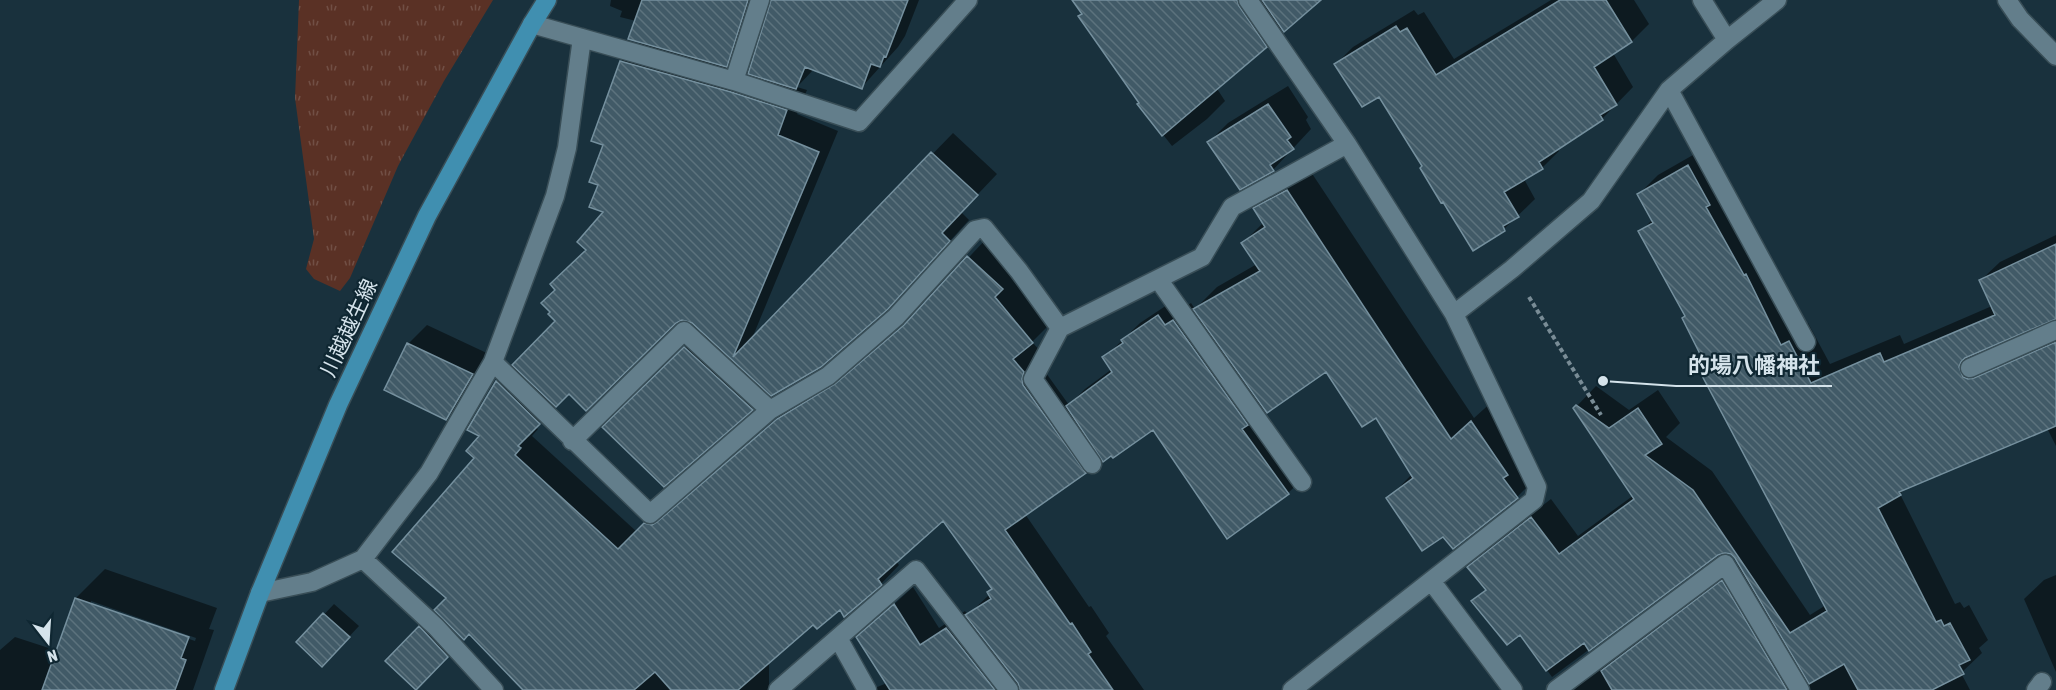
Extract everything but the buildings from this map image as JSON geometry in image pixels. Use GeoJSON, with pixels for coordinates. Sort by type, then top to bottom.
{"type":"FeatureCollection","features":[{"type":"Feature","properties":{"kind":"main road","name":"川越越生線"},"geometry":{"type":"LineString","coordinates":[[224,690],[260,593],[338,405],[427,216],[547,0]]}},
{"type":"Feature","properties":{"kind":"street"},"geometry":{"type":"LineString","coordinates":[[734,81],[760,0]]}},
{"type":"Feature","properties":{"kind":"street"},"geometry":{"type":"LineString","coordinates":[[532,24],[734,81],[859,122],[968,0]]}},
{"type":"Feature","properties":{"kind":"street"},"geometry":{"type":"LineString","coordinates":[[1248,0],[1347,144],[1454,314],[1537,487],[1534,500],[1292,690]]}},
{"type":"Feature","properties":{"kind":"street"},"geometry":{"type":"LineString","coordinates":[[1702,0],[1727,40]]}},
{"type":"Feature","properties":{"kind":"street"},"geometry":{"type":"LineString","coordinates":[[1454,314],[1512,269],[1591,201],[1669,90],[1777,0]]}},
{"type":"Feature","properties":{"kind":"street"},"geometry":{"type":"LineString","coordinates":[[2007,0],[2020,19],[2056,56]]}},
{"type":"Feature","properties":{"kind":"street"},"geometry":{"type":"LineString","coordinates":[[260,593],[312,582],[363,559],[429,473],[493,362],[555,196],[567,148],[582,38]]}},
{"type":"Feature","properties":{"kind":"street"},"geometry":{"type":"LineString","coordinates":[[1669,90],[1806,342]]}},
{"type":"Feature","properties":{"kind":"street"},"geometry":{"type":"LineString","coordinates":[[1092,464],[1033,379],[1060,328],[1202,257],[1232,207],[1347,144]]}},
{"type":"Feature","properties":{"kind":"street"},"geometry":{"type":"LineString","coordinates":[[493,362],[572,441],[650,514],[770,410],[828,376],[896,317],[975,230],[984,228],[1019,271],[1060,328]]}},
{"type":"Feature","properties":{"kind":"street"},"geometry":{"type":"LineString","coordinates":[[1158,279],[1302,482]]}},
{"type":"Feature","properties":{"kind":"street"},"geometry":{"type":"LineString","coordinates":[[1970,368],[2056,330]]}},
{"type":"Feature","properties":{"kind":"street"},"geometry":{"type":"LineString","coordinates":[[572,441],[684,331],[770,410]]}},
{"type":"Feature","properties":{"kind":"street"},"geometry":{"type":"LineString","coordinates":[[363,559],[435,627],[494,690]]}},
{"type":"Feature","properties":{"kind":"street"},"geometry":{"type":"LineString","coordinates":[[1556,690],[1725,564],[1800,690]]}},
{"type":"Feature","properties":{"kind":"street"},"geometry":{"type":"LineString","coordinates":[[778,690],[916,570],[1009,690]]}},
{"type":"Feature","properties":{"kind":"street"},"geometry":{"type":"LineString","coordinates":[[1432,582],[1514,690]]}},
{"type":"Feature","properties":{"kind":"street"},"geometry":{"type":"LineString","coordinates":[[838,638],[867,690]]}},
{"type":"Feature","properties":{"kind":"path"},"geometry":{"type":"LineString","coordinates":[[1512,269],[1601,415]]}},
{"type":"Feature","properties":{"kind":"green space"},"geometry":{"type":"Polygon","coordinates":[[[299,0],[493,0],[444,81],[398,166],[350,278],[340,291],[314,279],[306,269],[314,239],[295,98],[299,0]]]}},
{"type":"Feature","properties":{"kind":"place","name":"的場八幡神社"},"geometry":{"type":"Point","coordinates":[1603,381]}}]}
